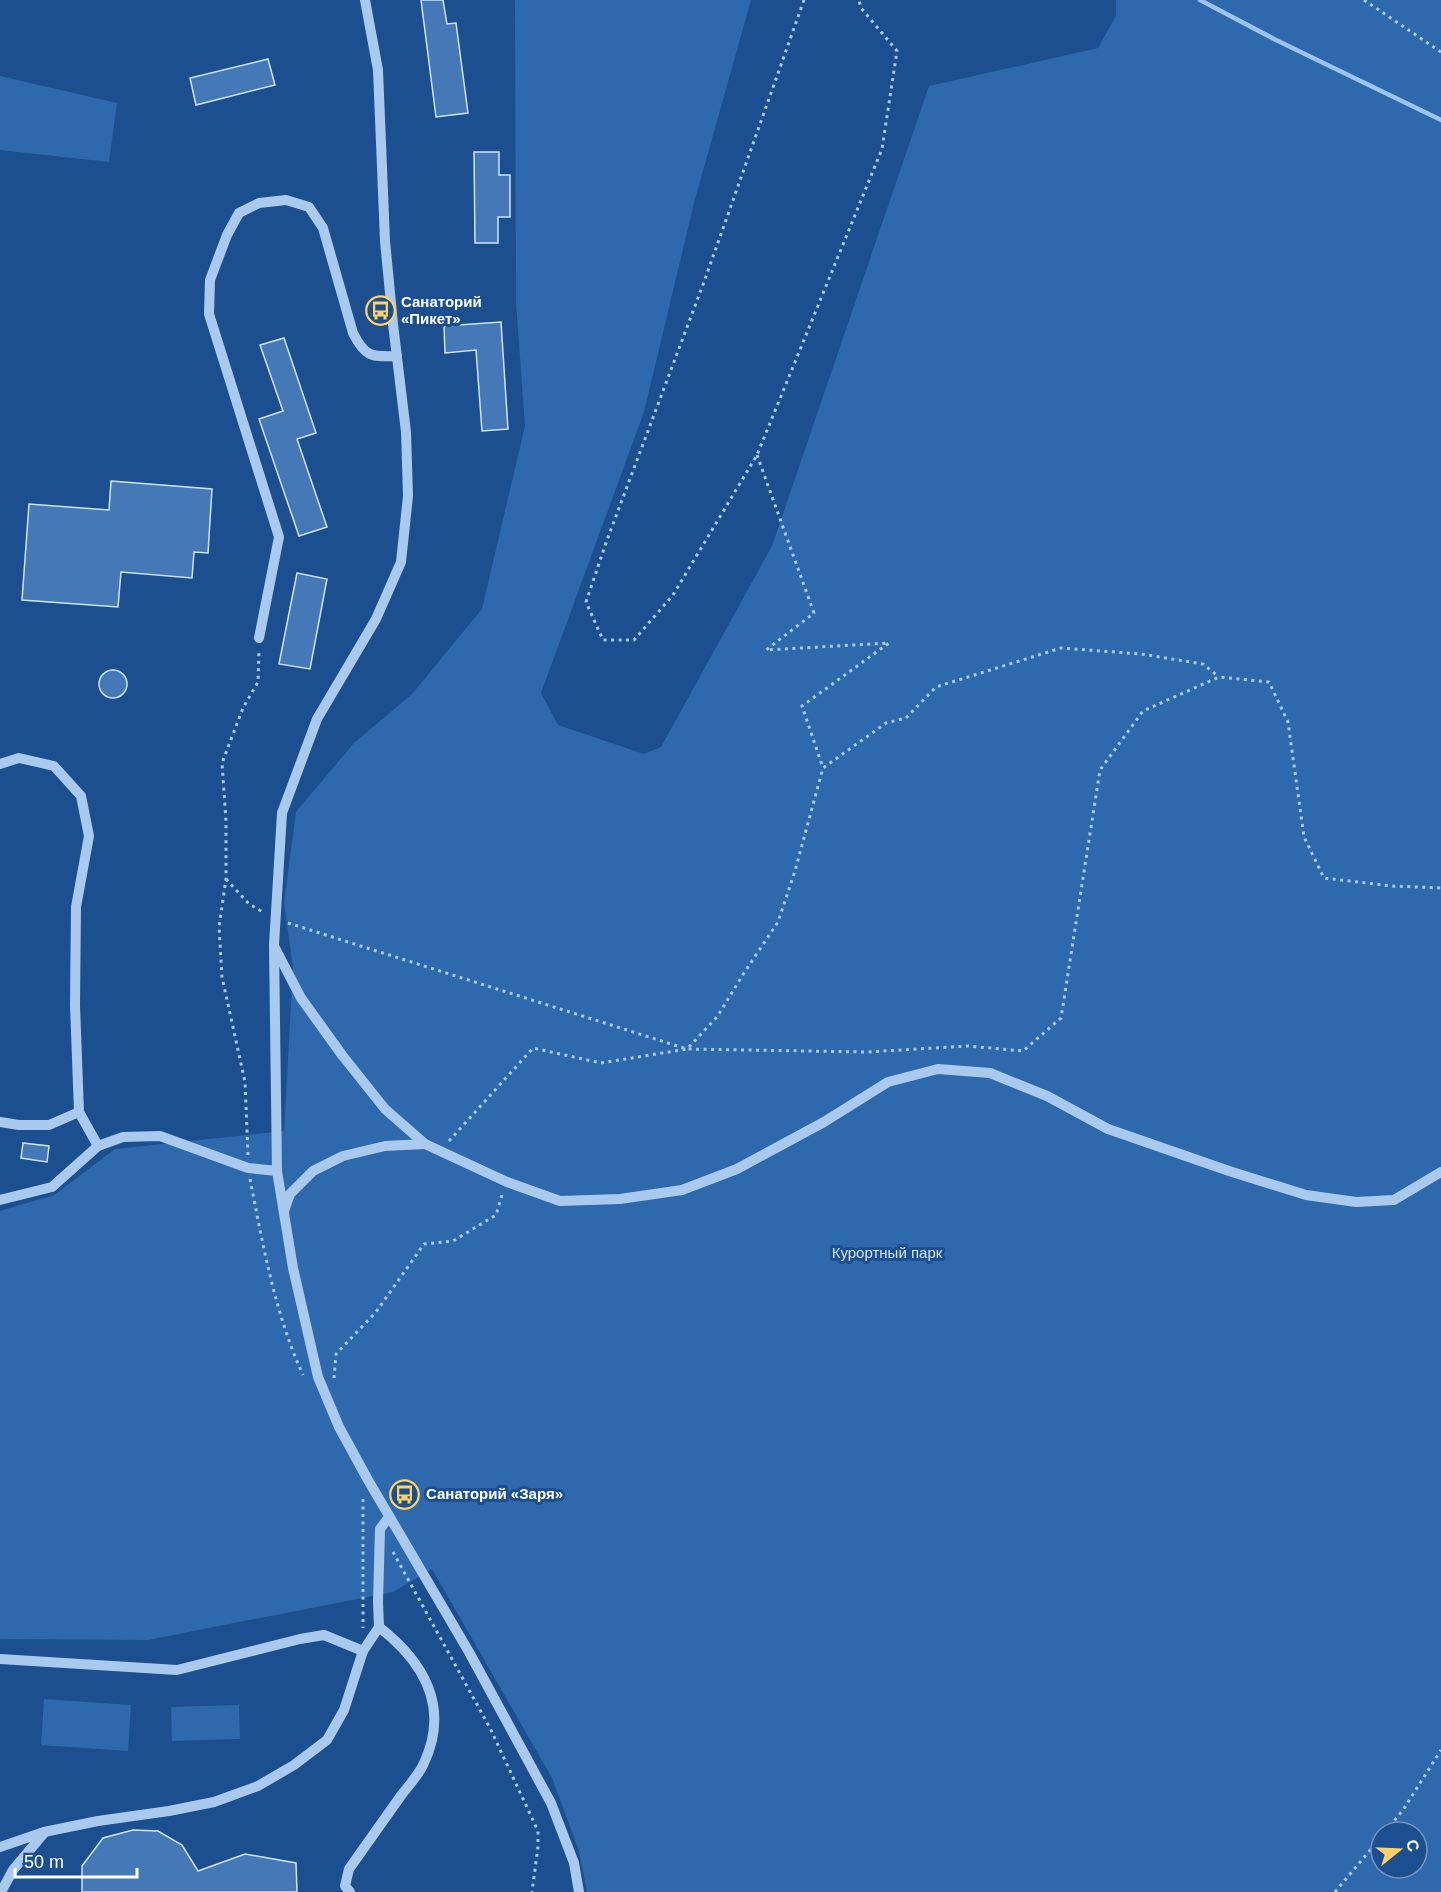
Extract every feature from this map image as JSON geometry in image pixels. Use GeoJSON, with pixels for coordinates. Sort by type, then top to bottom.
{"type":"FeatureCollection","features":[{"type":"Feature","properties":{"kind":"street"},"geometry":{"type":"LineString","coordinates":[[365,0],[378,70],[385,241],[406,432],[408,496],[401,562],[376,619],[317,719],[282,813],[274,919],[274,1069],[278,1171],[283,1214],[297,1290],[318,1377],[339,1427],[501,1707],[551,1803],[574,1863],[579,1892]]}},
{"type":"Feature","properties":{"kind":"street"},"geometry":{"type":"LineString","coordinates":[[260,638],[279,537],[209,314],[210,280],[227,235],[239,213],[259,203],[286,200],[309,207],[323,228],[353,333],[362,349],[375,357],[397,356]]}},
{"type":"Feature","properties":{"kind":"street"},"geometry":{"type":"LineString","coordinates":[[0,764],[19,758],[54,766],[81,796],[89,836],[76,907],[75,1005],[80,1112],[98,1146]]}},
{"type":"Feature","properties":{"kind":"street"},"geometry":{"type":"LineString","coordinates":[[274,945],[301,998],[385,1109],[425,1144],[507,1182],[560,1201],[620,1199],[682,1190],[737,1169],[824,1122],[888,1082],[938,1069],[990,1072],[1047,1096],[1108,1129],[1306,1195],[1356,1202],[1394,1200],[1441,1172]]}},
{"type":"Feature","properties":{"kind":"street"},"geometry":{"type":"LineString","coordinates":[[0,1122],[19,1125],[50,1125],[80,1112]]}},
{"type":"Feature","properties":{"kind":"street"},"geometry":{"type":"LineString","coordinates":[[0,1200],[52,1187],[98,1146],[123,1137],[160,1136],[248,1168],[278,1171]]}},
{"type":"Feature","properties":{"kind":"street"},"geometry":{"type":"LineString","coordinates":[[283,1214],[290,1194],[313,1171],[343,1156],[385,1146],[425,1144]]}},
{"type":"Feature","properties":{"kind":"street"},"geometry":{"type":"LineString","coordinates":[[0,1847],[44,1832],[214,1802],[258,1786],[294,1765],[327,1740],[345,1710],[363,1651],[379,1627],[380,1529],[389,1517]]}},
{"type":"Feature","properties":{"kind":"street"},"geometry":{"type":"LineString","coordinates":[[350,1892],[345,1886],[349,1869],[423,1764],[434,1733],[432,1695],[418,1665],[399,1642],[379,1627]]}},
{"type":"Feature","properties":{"kind":"street"},"geometry":{"type":"LineString","coordinates":[[0,1659],[177,1670],[324,1635],[363,1651]]}},
{"type":"Feature","properties":{"kind":"street"},"geometry":{"type":"LineString","coordinates":[[1,1892],[13,1870],[44,1832]]}},
{"type":"Feature","properties":{"kind":"path"},"geometry":{"type":"LineString","coordinates":[[804,0],[704,282],[586,602],[603,640],[634,640],[673,595],[757,455],[882,149],[897,51],[861,8],[859,0]]}},
{"type":"Feature","properties":{"kind":"path"},"geometry":{"type":"LineString","coordinates":[[1364,0],[1441,52]]}},
{"type":"Feature","properties":{"kind":"path"},"geometry":{"type":"LineString","coordinates":[[687,1049],[717,1017],[777,922],[795,871],[823,768],[802,706],[889,643],[765,650],[814,613],[757,455]]}},
{"type":"Feature","properties":{"kind":"path"},"geometry":{"type":"LineString","coordinates":[[260,638],[258,682],[243,708],[222,763],[226,821],[226,879],[219,927],[222,978],[245,1082],[248,1168],[281,1320],[305,1380]]}},
{"type":"Feature","properties":{"kind":"path"},"geometry":{"type":"LineString","coordinates":[[823,768],[886,723],[906,718],[936,687],[1061,648],[1141,654],[1203,664],[1219,677]]}},
{"type":"Feature","properties":{"kind":"path"},"geometry":{"type":"LineString","coordinates":[[439,1151],[533,1048],[601,1063],[687,1049],[867,1052],[968,1046],[1023,1051],[1061,1018],[1100,770],[1143,711],[1219,677],[1269,682],[1288,722],[1304,837],[1324,878],[1392,886],[1441,888]]}},
{"type":"Feature","properties":{"kind":"path"},"geometry":{"type":"LineString","coordinates":[[226,879],[249,903],[274,919],[687,1049]]}},
{"type":"Feature","properties":{"kind":"path"},"geometry":{"type":"LineString","coordinates":[[333,1384],[336,1354],[376,1312],[424,1244],[453,1241],[496,1215],[507,1182]]}},
{"type":"Feature","properties":{"kind":"path"},"geometry":{"type":"LineString","coordinates":[[363,1602],[363,1494],[367,1503]]}},
{"type":"Feature","properties":{"kind":"path"},"geometry":{"type":"LineString","coordinates":[[380,1529],[490,1728],[538,1831],[532,1892]]}},
{"type":"Feature","properties":{"kind":"path"},"geometry":{"type":"LineString","coordinates":[[1395,1820],[1441,1750]]}},
{"type":"Feature","properties":{"kind":"path"},"geometry":{"type":"LineString","coordinates":[[1335,1892],[1369,1851]]}},
{"type":"Feature","properties":{"kind":"green space","name":"Курортный парк"},"geometry":{"type":"Polygon","coordinates":[[[515,0],[751,0],[694,203],[644,412],[541,693],[558,725],[644,754],[661,747],[772,546],[929,86],[1098,48],[1116,16],[1116,0],[1441,0],[1441,1892],[587,1892],[579,1851],[552,1778],[432,1569],[393,1592],[148,1640],[0,1639],[0,1211],[54,1195],[115,1149],[284,1131],[293,968],[284,903],[296,812],[353,744],[412,694],[482,609],[525,426],[516,302],[515,0]]]}},
{"type":"Feature","properties":{"kind":"green space"},"geometry":{"type":"Polygon","coordinates":[[[0,76],[117,103],[109,162],[0,150],[0,76]]]}},
{"type":"Feature","properties":{"kind":"green space"},"geometry":{"type":"Polygon","coordinates":[[[44,1699],[131,1705],[128,1751],[41,1745],[44,1699]]]}},
{"type":"Feature","properties":{"kind":"green space"},"geometry":{"type":"Polygon","coordinates":[[[239,1705],[240,1739],[172,1741],[171,1707],[239,1705]]]}},
{"type":"Feature","properties":{"kind":"building"},"geometry":{"type":"Polygon","coordinates":[[[421,0],[443,0],[447,24],[456,23],[468,113],[436,117],[421,0]]]}},
{"type":"Feature","properties":{"kind":"building"},"geometry":{"type":"Polygon","coordinates":[[[268,59],[275,85],[196,105],[190,78],[268,59]]]}},
{"type":"Feature","properties":{"kind":"building"},"geometry":{"type":"Polygon","coordinates":[[[474,152],[499,152],[499,175],[510,175],[510,217],[498,217],[498,243],[475,243],[474,152]]]}},
{"type":"Feature","properties":{"kind":"building"},"geometry":{"type":"Polygon","coordinates":[[[501,322],[508,429],[482,431],[476,350],[445,353],[444,326],[501,322]]]}},
{"type":"Feature","properties":{"kind":"building"},"geometry":{"type":"Polygon","coordinates":[[[284,338],[316,433],[297,439],[327,527],[299,536],[259,419],[283,411],[260,345],[284,338]]]}},
{"type":"Feature","properties":{"kind":"building"},"geometry":{"type":"Polygon","coordinates":[[[111,481],[212,489],[208,553],[194,552],[192,578],[121,572],[118,607],[22,600],[29,504],[109,510],[111,481]]]}},
{"type":"Feature","properties":{"kind":"building"},"geometry":{"type":"Polygon","coordinates":[[[297,573],[327,579],[310,669],[279,664],[297,573]]]}},
{"type":"Feature","properties":{"kind":"building"},"geometry":{"type":"Polygon","coordinates":[[[113,670],[123,674],[127,684],[123,694],[113,698],[103,694],[99,684],[103,674],[113,670]]]}},
{"type":"Feature","properties":{"kind":"building"},"geometry":{"type":"Polygon","coordinates":[[[23,1143],[49,1146],[47,1162],[21,1158],[23,1143]]]}},
{"type":"Feature","properties":{"kind":"building"},"geometry":{"type":"Polygon","coordinates":[[[133,1830],[158,1831],[182,1845],[198,1871],[245,1854],[296,1863],[297,1892],[82,1892],[82,1866],[103,1838],[133,1830]]]}},
{"type":"Feature","properties":{"kind":"waterway"},"geometry":{"type":"LineString","coordinates":[[1200,0],[1276,40],[1441,120]]}},
{"type":"Feature","properties":{"kind":"place","name":"Санаторий «Пикет»"},"geometry":{"type":"Point","coordinates":[380,311]}},
{"type":"Feature","properties":{"kind":"place","name":"Санаторий «Заря»"},"geometry":{"type":"Point","coordinates":[405,1494]}}]}
